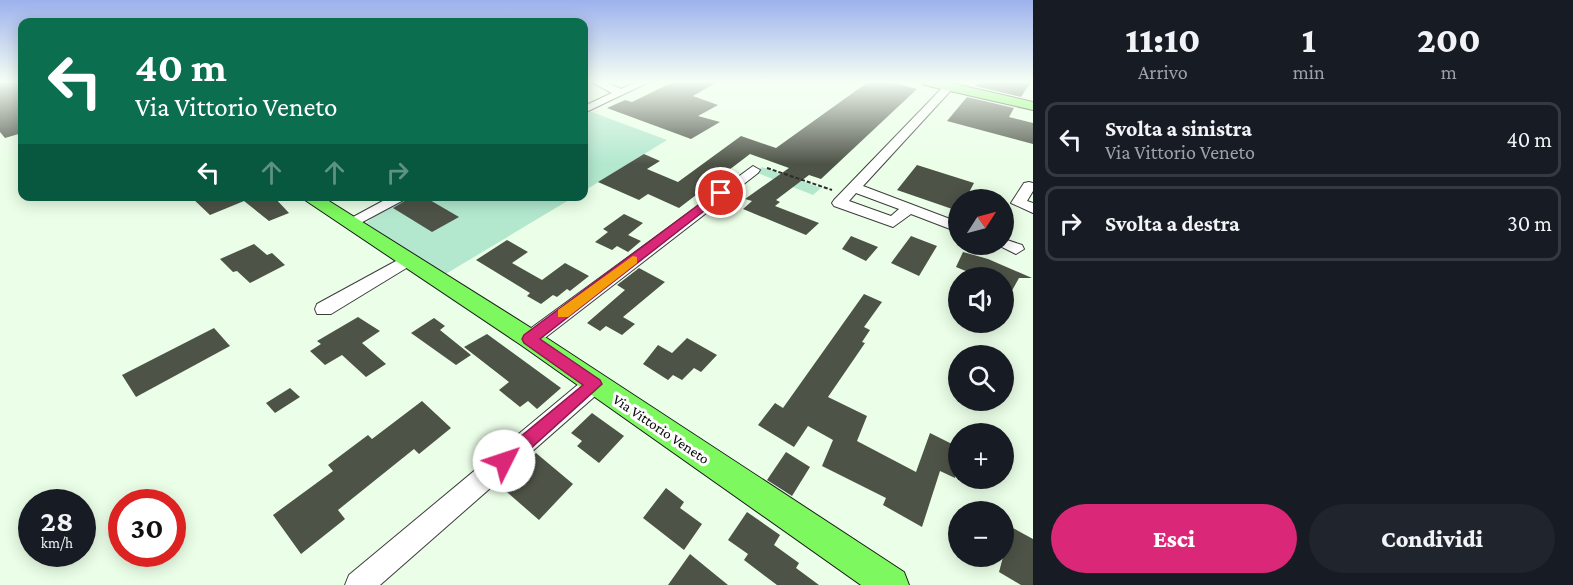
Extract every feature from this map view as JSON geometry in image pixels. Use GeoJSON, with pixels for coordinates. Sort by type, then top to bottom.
{"type":"FeatureCollection","features":[{"type":"Feature","properties":{"kind":"main road","name":"Via Vittorio Veneto"},"geometry":{"type":"LineString","coordinates":[[316,201],[530,339],[891,585]]}},
{"type":"Feature","properties":{"kind":"street"},"geometry":{"type":"LineString","coordinates":[[910,208],[893,222],[839,203],[928,109]]}},
{"type":"Feature","properties":{"kind":"street"},"geometry":{"type":"LineString","coordinates":[[530,339],[753,170]]}},
{"type":"Feature","properties":{"kind":"street"},"geometry":{"type":"LineString","coordinates":[[1033,187],[1029,186],[1018,203],[1033,208]]}},
{"type":"Feature","properties":{"kind":"street"},"geometry":{"type":"LineString","coordinates":[[850,191],[910,208],[948,223]]}},
{"type":"Feature","properties":{"kind":"street"},"geometry":{"type":"LineString","coordinates":[[350,223],[394,201]]}},
{"type":"Feature","properties":{"kind":"street"},"geometry":{"type":"LineString","coordinates":[[324,309],[407,260]]}},
{"type":"Feature","properties":{"kind":"street"},"geometry":{"type":"LineString","coordinates":[[359,585],[594,384]]}},
{"type":"Feature","properties":{"kind":"path"},"geometry":{"type":"LineString","coordinates":[[753,170],[759,165],[850,191]]}},
{"type":"Feature","properties":{"kind":"green space"},"geometry":{"type":"Polygon","coordinates":[[[589,111],[667,140],[588,189],[589,111]]]}},
{"type":"Feature","properties":{"kind":"green space"},"geometry":{"type":"Polygon","coordinates":[[[762,167],[821,188],[813,195],[755,172],[762,167]]]}},
{"type":"Feature","properties":{"kind":"green space"},"geometry":{"type":"Polygon","coordinates":[[[404,201],[567,201],[444,275],[366,223],[380,212],[404,201]]]}},
{"type":"Feature","properties":{"kind":"building"},"geometry":{"type":"Polygon","coordinates":[[[0,109],[18,109],[18,134],[5,138],[0,132],[0,109]]]}},
{"type":"Feature","properties":{"kind":"building"},"geometry":{"type":"Polygon","coordinates":[[[611,109],[710,109],[698,116],[720,122],[691,139],[611,109]]]}},
{"type":"Feature","properties":{"kind":"building"},"geometry":{"type":"Polygon","coordinates":[[[830,109],[895,109],[821,179],[809,175],[776,200],[780,202],[775,206],[819,223],[806,235],[743,209],[752,201],[745,199],[789,168],[750,154],[679,208],[648,194],[639,200],[598,182],[644,154],[660,161],[647,169],[678,182],[741,136],[776,148],[830,109]]]}},
{"type":"Feature","properties":{"kind":"building"},"geometry":{"type":"Polygon","coordinates":[[[957,109],[1013,109],[1009,117],[1033,123],[1033,144],[947,121],[957,109]]]}},
{"type":"Feature","properties":{"kind":"building"},"geometry":{"type":"Polygon","coordinates":[[[917,165],[974,183],[971,189],[948,189],[948,208],[897,190],[917,165]]]}},
{"type":"Feature","properties":{"kind":"building"},"geometry":{"type":"Polygon","coordinates":[[[195,201],[244,201],[210,215],[195,201]]]}},
{"type":"Feature","properties":{"kind":"building"},"geometry":{"type":"Polygon","coordinates":[[[244,201],[278,201],[289,213],[269,221],[244,201]]]}},
{"type":"Feature","properties":{"kind":"building"},"geometry":{"type":"Polygon","coordinates":[[[405,201],[432,201],[459,217],[432,232],[393,208],[405,201]]]}},
{"type":"Feature","properties":{"kind":"building"},"geometry":{"type":"Polygon","coordinates":[[[624,214],[643,223],[628,235],[641,241],[628,252],[617,246],[612,250],[595,242],[608,232],[603,229],[624,214]]]}},
{"type":"Feature","properties":{"kind":"building"},"geometry":{"type":"Polygon","coordinates":[[[851,236],[878,247],[866,261],[842,249],[851,236]]]}},
{"type":"Feature","properties":{"kind":"building"},"geometry":{"type":"Polygon","coordinates":[[[911,236],[937,246],[919,276],[891,263],[911,236]]]}},
{"type":"Feature","properties":{"kind":"building"},"geometry":{"type":"Polygon","coordinates":[[[507,240],[528,252],[512,263],[542,280],[565,263],[589,276],[570,291],[567,289],[557,297],[553,295],[541,304],[527,296],[530,293],[476,260],[507,240]]]}},
{"type":"Feature","properties":{"kind":"building"},"geometry":{"type":"Polygon","coordinates":[[[254,244],[267,255],[272,253],[285,265],[250,283],[237,271],[233,272],[220,259],[254,244]]]}},
{"type":"Feature","properties":{"kind":"building"},"geometry":{"type":"Polygon","coordinates":[[[962,255],[974,255],[1007,267],[956,267],[962,255]]]}},
{"type":"Feature","properties":{"kind":"building"},"geometry":{"type":"Polygon","coordinates":[[[639,268],[665,282],[623,317],[635,324],[622,335],[606,326],[600,331],[587,323],[625,290],[617,285],[639,268]]]}},
{"type":"Feature","properties":{"kind":"building"},"geometry":{"type":"Polygon","coordinates":[[[1014,270],[1032,278],[1019,278],[1014,287],[1014,270]]]}},
{"type":"Feature","properties":{"kind":"building"},"geometry":{"type":"Polygon","coordinates":[[[864,294],[882,302],[864,327],[870,330],[862,342],[865,343],[828,397],[867,416],[857,441],[916,472],[930,433],[948,442],[948,475],[940,471],[922,527],[883,505],[886,498],[822,466],[833,440],[808,426],[794,447],[758,425],[775,403],[783,408],[864,294]]]}},
{"type":"Feature","properties":{"kind":"building"},"geometry":{"type":"Polygon","coordinates":[[[358,317],[380,331],[362,343],[386,364],[366,377],[342,355],[325,365],[310,351],[321,344],[317,341],[358,317]]]}},
{"type":"Feature","properties":{"kind":"building"},"geometry":{"type":"Polygon","coordinates":[[[434,318],[445,326],[440,330],[471,355],[456,365],[411,333],[434,318]]]}},
{"type":"Feature","properties":{"kind":"building"},"geometry":{"type":"Polygon","coordinates":[[[214,328],[230,346],[136,397],[122,375],[214,328]]]}},
{"type":"Feature","properties":{"kind":"building"},"geometry":{"type":"Polygon","coordinates":[[[487,334],[561,388],[537,409],[528,401],[520,407],[499,390],[509,382],[464,347],[487,334]]]}},
{"type":"Feature","properties":{"kind":"building"},"geometry":{"type":"Polygon","coordinates":[[[687,338],[717,355],[701,372],[694,368],[682,380],[673,375],[668,380],[643,364],[658,345],[672,353],[687,338]]]}},
{"type":"Feature","properties":{"kind":"building"},"geometry":{"type":"Polygon","coordinates":[[[290,388],[300,397],[275,413],[266,403],[290,388]]]}},
{"type":"Feature","properties":{"kind":"building"},"geometry":{"type":"Polygon","coordinates":[[[422,401],[451,428],[419,454],[414,449],[338,510],[345,519],[301,554],[273,515],[333,471],[328,465],[368,435],[372,439],[422,401]]]}},
{"type":"Feature","properties":{"kind":"building"},"geometry":{"type":"Polygon","coordinates":[[[592,413],[624,436],[599,463],[577,446],[582,441],[571,433],[592,413]]]}},
{"type":"Feature","properties":{"kind":"building"},"geometry":{"type":"Polygon","coordinates":[[[786,452],[810,467],[792,496],[767,480],[786,452]]]}},
{"type":"Feature","properties":{"kind":"building"},"geometry":{"type":"Polygon","coordinates":[[[536,453],[573,484],[539,520],[501,487],[536,453]]]}},
{"type":"Feature","properties":{"kind":"building"},"geometry":{"type":"Polygon","coordinates":[[[666,488],[684,502],[680,508],[702,524],[684,550],[643,518],[666,488]]]}},
{"type":"Feature","properties":{"kind":"building"},"geometry":{"type":"Polygon","coordinates":[[[747,512],[780,535],[774,545],[799,563],[796,568],[819,585],[777,585],[744,560],[748,554],[728,540],[747,512]]]}},
{"type":"Feature","properties":{"kind":"building"},"geometry":{"type":"Polygon","coordinates":[[[1014,529],[1033,539],[1033,585],[1021,585],[999,572],[1000,567],[1014,567],[1014,529]]]}},
{"type":"Feature","properties":{"kind":"building"},"geometry":{"type":"Polygon","coordinates":[[[690,554],[728,585],[668,585],[690,554]]]}},
{"type":"Feature","properties":{"kind":"slow traffic"},"geometry":{"type":"LineString","coordinates":[[563,314],[633,260]]}},
{"type":"Feature","properties":{"kind":"route"},"geometry":{"type":"LineString","coordinates":[[504,461],[594,384],[530,339],[721,193]]}}]}
